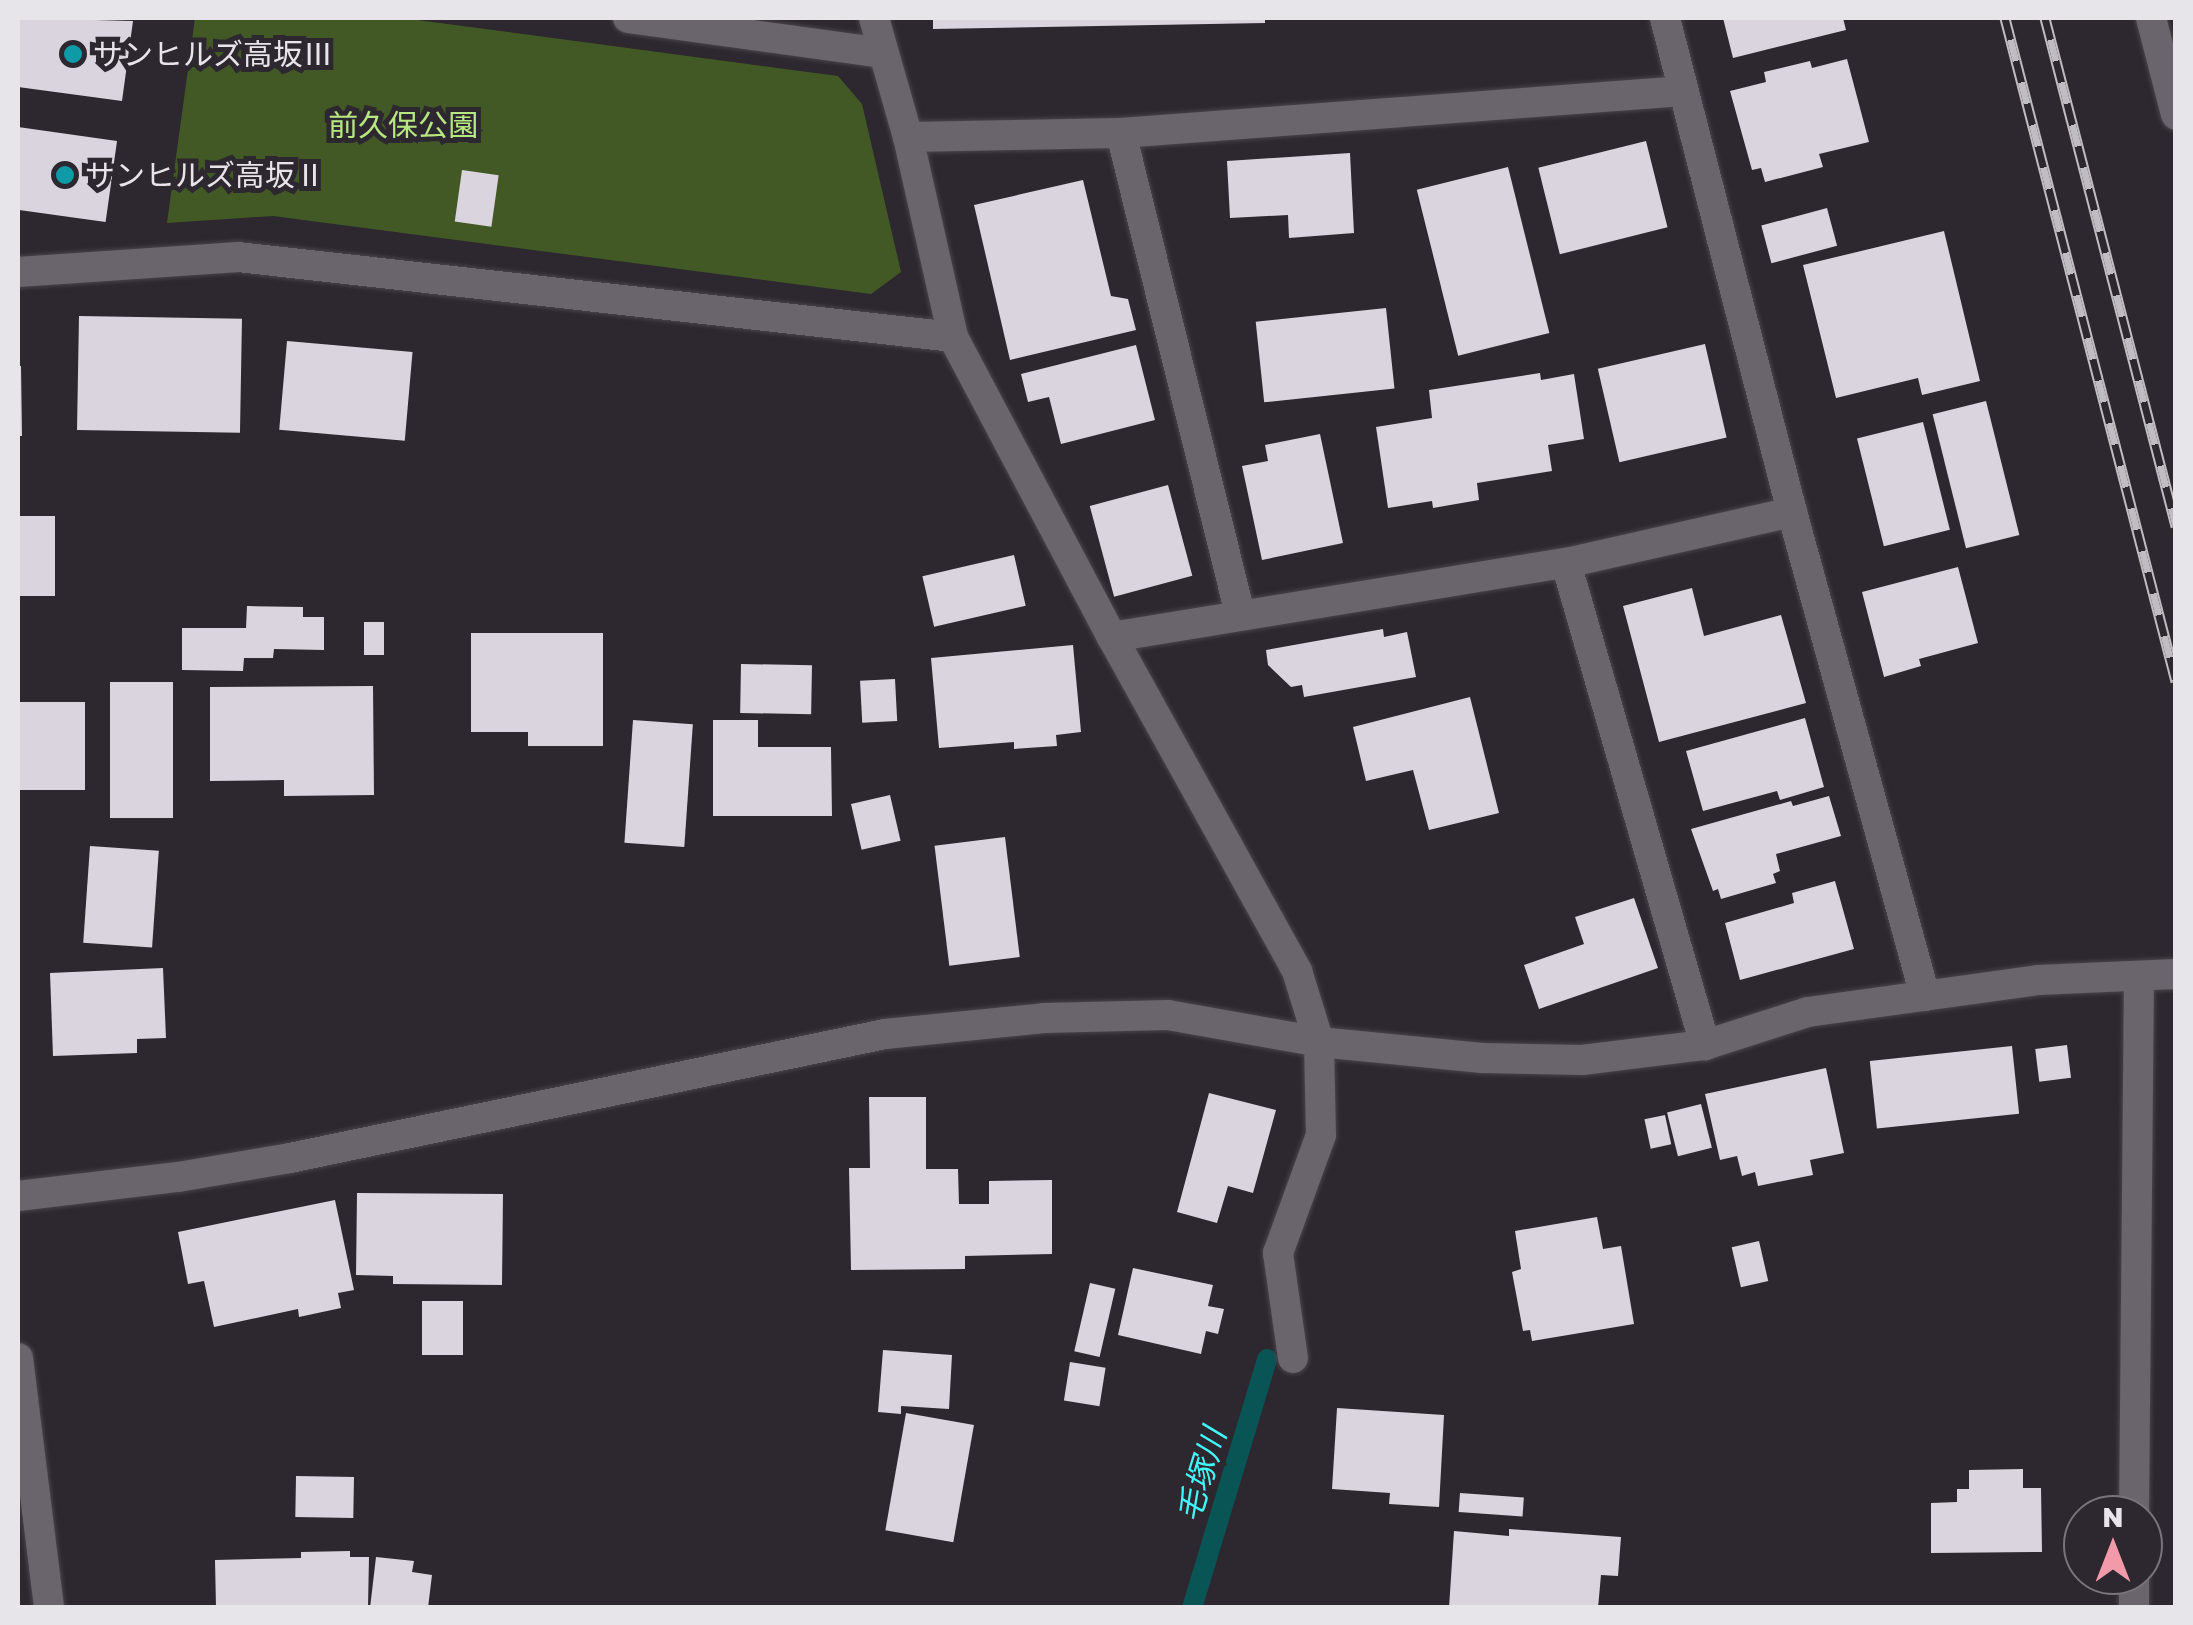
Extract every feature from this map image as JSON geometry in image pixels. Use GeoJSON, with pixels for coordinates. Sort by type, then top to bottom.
{"type":"FeatureCollection","features":[{"type":"Feature","properties":{"kind":"street"},"geometry":{"type":"LineString","coordinates":[[628,18],[882,53]]}},
{"type":"Feature","properties":{"kind":"street"},"geometry":{"type":"LineString","coordinates":[[874,18],[908,138],[953,337],[1112,637],[1297,970],[1319,1042],[1321,1135],[1278,1253],[1293,1358]]}},
{"type":"Feature","properties":{"kind":"street"},"geometry":{"type":"LineString","coordinates":[[1665,18],[1792,512],[1925,996]]}},
{"type":"Feature","properties":{"kind":"street"},"geometry":{"type":"LineString","coordinates":[[2152,18],[2174,105]]}},
{"type":"Feature","properties":{"kind":"street"},"geometry":{"type":"LineString","coordinates":[[908,138],[1121,133],[1683,91]]}},
{"type":"Feature","properties":{"kind":"street"},"geometry":{"type":"LineString","coordinates":[[1121,133],[1240,613]]}},
{"type":"Feature","properties":{"kind":"street"},"geometry":{"type":"LineString","coordinates":[[18,272],[238,257],[953,337]]}},
{"type":"Feature","properties":{"kind":"street"},"geometry":{"type":"LineString","coordinates":[[1112,637],[1566,562],[1792,512]]}},
{"type":"Feature","properties":{"kind":"street"},"geometry":{"type":"LineString","coordinates":[[1566,562],[1704,1045]]}},
{"type":"Feature","properties":{"kind":"street"},"geometry":{"type":"LineString","coordinates":[[18,1196],[178,1177],[290,1158],[885,1034],[1044,1018],[1168,1015],[1319,1042],[1482,1058],[1582,1060],[1704,1045],[1808,1012],[2038,980],[2176,974]]}},
{"type":"Feature","properties":{"kind":"street"},"geometry":{"type":"LineString","coordinates":[[2134,1495],[2139,978]]}},
{"type":"Feature","properties":{"kind":"street"},"geometry":{"type":"LineString","coordinates":[[18,1358],[49,1608]]}},
{"type":"Feature","properties":{"kind":"green space","name":"前久保公園"},"geometry":{"type":"Polygon","coordinates":[[[195,18],[402,18],[838,76],[862,104],[901,272],[871,294],[273,216],[167,223],[195,18]]]}},
{"type":"Feature","properties":{"kind":"building","name":"サンヒルズ高坂Ⅲ"},"geometry":{"type":"Polygon","coordinates":[[[18,18],[133,21],[122,101],[18,87],[18,18]]]}},
{"type":"Feature","properties":{"kind":"building"},"geometry":{"type":"Polygon","coordinates":[[[933,18],[1265,18],[1265,23],[933,29],[933,18]]]}},
{"type":"Feature","properties":{"kind":"building"},"geometry":{"type":"Polygon","coordinates":[[[1723,18],[1843,18],[1846,30],[1733,58],[1723,18]]]}},
{"type":"Feature","properties":{"kind":"building"},"geometry":{"type":"Polygon","coordinates":[[[1847,59],[1869,142],[1819,154],[1823,167],[1765,182],[1761,168],[1752,170],[1730,91],[1766,82],[1764,72],[1810,61],[1812,68],[1847,59]]]}},
{"type":"Feature","properties":{"kind":"building","name":"サンヒルズ高坂Ⅱ"},"geometry":{"type":"Polygon","coordinates":[[[18,127],[117,141],[106,222],[18,210],[18,127]]]}},
{"type":"Feature","properties":{"kind":"building"},"geometry":{"type":"Polygon","coordinates":[[[1646,141],[1668,227],[1560,254],[1538,168],[1646,141]]]}},
{"type":"Feature","properties":{"kind":"building"},"geometry":{"type":"Polygon","coordinates":[[[1350,153],[1354,233],[1289,238],[1288,215],[1230,218],[1227,161],[1350,153]]]}},
{"type":"Feature","properties":{"kind":"building"},"geometry":{"type":"Polygon","coordinates":[[[1508,167],[1549,333],[1458,356],[1417,190],[1508,167]]]}},
{"type":"Feature","properties":{"kind":"building"},"geometry":{"type":"Polygon","coordinates":[[[462,170],[499,175],[491,227],[455,221],[462,170]]]}},
{"type":"Feature","properties":{"kind":"building"},"geometry":{"type":"Polygon","coordinates":[[[1083,180],[1111,296],[1128,299],[1136,330],[1010,360],[974,205],[1083,180]]]}},
{"type":"Feature","properties":{"kind":"building"},"geometry":{"type":"Polygon","coordinates":[[[1827,208],[1837,246],[1771,263],[1761,226],[1827,208]]]}},
{"type":"Feature","properties":{"kind":"building"},"geometry":{"type":"Polygon","coordinates":[[[1944,231],[1980,381],[1922,395],[1918,378],[1836,398],[1803,265],[1944,231]]]}},
{"type":"Feature","properties":{"kind":"building"},"geometry":{"type":"Polygon","coordinates":[[[1386,308],[1394,389],[1264,402],[1256,322],[1386,308]]]}},
{"type":"Feature","properties":{"kind":"building"},"geometry":{"type":"Polygon","coordinates":[[[79,316],[242,319],[240,433],[77,430],[79,316]]]}},
{"type":"Feature","properties":{"kind":"building"},"geometry":{"type":"Polygon","coordinates":[[[287,341],[413,352],[405,441],[279,430],[287,341]]]}},
{"type":"Feature","properties":{"kind":"building"},"geometry":{"type":"Polygon","coordinates":[[[1705,344],[1727,438],[1619,462],[1598,369],[1705,344]]]}},
{"type":"Feature","properties":{"kind":"building"},"geometry":{"type":"Polygon","coordinates":[[[1136,345],[1155,420],[1061,444],[1049,397],[1028,402],[1021,374],[1136,345]]]}},
{"type":"Feature","properties":{"kind":"building"},"geometry":{"type":"Polygon","coordinates":[[[21,366],[22,436],[18,436],[21,366]]]}},
{"type":"Feature","properties":{"kind":"building"},"geometry":{"type":"Polygon","coordinates":[[[1540,373],[1541,380],[1574,374],[1584,439],[1548,445],[1552,471],[1477,483],[1479,500],[1433,508],[1432,501],[1388,508],[1376,427],[1432,418],[1429,390],[1540,373]]]}},
{"type":"Feature","properties":{"kind":"building"},"geometry":{"type":"Polygon","coordinates":[[[1986,401],[2019,535],[1966,548],[1933,414],[1986,401]]]}},
{"type":"Feature","properties":{"kind":"building"},"geometry":{"type":"Polygon","coordinates":[[[1923,422],[1950,530],[1884,546],[1857,438],[1923,422]]]}},
{"type":"Feature","properties":{"kind":"building"},"geometry":{"type":"Polygon","coordinates":[[[1320,434],[1343,543],[1262,560],[1242,466],[1268,461],[1265,445],[1320,434]]]}},
{"type":"Feature","properties":{"kind":"building"},"geometry":{"type":"Polygon","coordinates":[[[1168,485],[1192,576],[1114,597],[1090,506],[1168,485]]]}},
{"type":"Feature","properties":{"kind":"building"},"geometry":{"type":"Polygon","coordinates":[[[18,516],[55,516],[55,596],[18,596],[18,516]]]}},
{"type":"Feature","properties":{"kind":"building"},"geometry":{"type":"Polygon","coordinates":[[[1014,555],[1026,606],[934,627],[922,576],[1014,555]]]}},
{"type":"Feature","properties":{"kind":"building"},"geometry":{"type":"Polygon","coordinates":[[[1958,567],[1978,643],[1919,659],[1921,666],[1884,677],[1862,592],[1958,567]]]}},
{"type":"Feature","properties":{"kind":"building"},"geometry":{"type":"Polygon","coordinates":[[[1692,588],[1704,636],[1781,615],[1806,703],[1659,742],[1623,606],[1692,588]]]}},
{"type":"Feature","properties":{"kind":"building"},"geometry":{"type":"Polygon","coordinates":[[[247,606],[303,607],[303,617],[324,617],[324,650],[274,649],[273,658],[244,658],[243,671],[182,670],[182,628],[246,628],[247,606]]]}},
{"type":"Feature","properties":{"kind":"building"},"geometry":{"type":"Polygon","coordinates":[[[364,622],[384,622],[384,655],[364,655],[364,622]]]}},
{"type":"Feature","properties":{"kind":"building"},"geometry":{"type":"Polygon","coordinates":[[[1383,629],[1384,637],[1407,632],[1416,677],[1304,697],[1302,685],[1291,687],[1268,665],[1266,650],[1383,629]]]}},
{"type":"Feature","properties":{"kind":"building"},"geometry":{"type":"Polygon","coordinates":[[[471,633],[603,633],[603,746],[528,746],[528,732],[471,732],[471,633]]]}},
{"type":"Feature","properties":{"kind":"building"},"geometry":{"type":"Polygon","coordinates":[[[1073,645],[1081,732],[1056,735],[1057,746],[1014,749],[1014,742],[939,748],[931,658],[1073,645]]]}},
{"type":"Feature","properties":{"kind":"building"},"geometry":{"type":"Polygon","coordinates":[[[741,664],[812,665],[811,714],[740,713],[741,664]]]}},
{"type":"Feature","properties":{"kind":"building"},"geometry":{"type":"Polygon","coordinates":[[[895,679],[897,721],[862,723],[860,681],[895,679]]]}},
{"type":"Feature","properties":{"kind":"building"},"geometry":{"type":"Polygon","coordinates":[[[110,682],[173,682],[173,818],[110,818],[110,682]]]}},
{"type":"Feature","properties":{"kind":"building"},"geometry":{"type":"Polygon","coordinates":[[[373,686],[374,795],[284,796],[284,780],[210,781],[210,687],[373,686]]]}},
{"type":"Feature","properties":{"kind":"building"},"geometry":{"type":"Polygon","coordinates":[[[1470,697],[1499,813],[1429,830],[1413,770],[1366,781],[1353,727],[1470,697]]]}},
{"type":"Feature","properties":{"kind":"building"},"geometry":{"type":"Polygon","coordinates":[[[18,702],[85,702],[85,790],[18,790],[18,702]]]}},
{"type":"Feature","properties":{"kind":"building"},"geometry":{"type":"Polygon","coordinates":[[[1805,718],[1824,787],[1780,800],[1777,791],[1703,811],[1686,751],[1805,718]]]}},
{"type":"Feature","properties":{"kind":"building"},"geometry":{"type":"Polygon","coordinates":[[[633,720],[693,724],[684,847],[624,843],[633,720]]]}},
{"type":"Feature","properties":{"kind":"building"},"geometry":{"type":"Polygon","coordinates":[[[713,720],[758,720],[758,747],[831,747],[832,816],[713,816],[713,720]]]}},
{"type":"Feature","properties":{"kind":"building"},"geometry":{"type":"Polygon","coordinates":[[[890,795],[901,841],[862,850],[851,804],[890,795]]]}},
{"type":"Feature","properties":{"kind":"building"},"geometry":{"type":"Polygon","coordinates":[[[1829,796],[1841,836],[1776,854],[1780,871],[1773,874],[1776,883],[1721,899],[1718,889],[1713,891],[1691,829],[1791,801],[1793,806],[1829,796]]]}},
{"type":"Feature","properties":{"kind":"building"},"geometry":{"type":"Polygon","coordinates":[[[1005,837],[1020,957],[949,966],[935,846],[1005,837]]]}},
{"type":"Feature","properties":{"kind":"building"},"geometry":{"type":"Polygon","coordinates":[[[90,846],[159,851],[152,948],[83,943],[90,846]]]}},
{"type":"Feature","properties":{"kind":"building"},"geometry":{"type":"Polygon","coordinates":[[[1835,881],[1854,949],[1740,980],[1725,923],[1794,903],[1792,893],[1835,881]]]}},
{"type":"Feature","properties":{"kind":"building"},"geometry":{"type":"Polygon","coordinates":[[[1634,898],[1658,968],[1539,1009],[1524,965],[1584,944],[1575,917],[1634,898]]]}},
{"type":"Feature","properties":{"kind":"building"},"geometry":{"type":"Polygon","coordinates":[[[163,968],[166,1038],[137,1039],[137,1053],[53,1056],[50,973],[163,968]]]}},
{"type":"Feature","properties":{"kind":"building"},"geometry":{"type":"Polygon","coordinates":[[[2067,1045],[2071,1078],[2039,1082],[2035,1049],[2067,1045]]]}},
{"type":"Feature","properties":{"kind":"building"},"geometry":{"type":"Polygon","coordinates":[[[2012,1046],[2019,1114],[1877,1129],[1870,1061],[2012,1046]]]}},
{"type":"Feature","properties":{"kind":"building"},"geometry":{"type":"Polygon","coordinates":[[[1826,1068],[1844,1153],[1810,1160],[1813,1175],[1758,1186],[1755,1172],[1742,1176],[1737,1156],[1720,1160],[1705,1094],[1826,1068]]]}},
{"type":"Feature","properties":{"kind":"building"},"geometry":{"type":"Polygon","coordinates":[[[1209,1093],[1276,1110],[1253,1193],[1228,1186],[1217,1223],[1177,1212],[1209,1093]]]}},
{"type":"Feature","properties":{"kind":"building"},"geometry":{"type":"Polygon","coordinates":[[[869,1097],[926,1097],[926,1169],[958,1169],[959,1204],[989,1204],[989,1181],[1052,1180],[1052,1254],[965,1256],[965,1269],[851,1270],[849,1168],[870,1168],[869,1097]]]}},
{"type":"Feature","properties":{"kind":"building"},"geometry":{"type":"Polygon","coordinates":[[[1701,1104],[1712,1148],[1678,1156],[1667,1112],[1701,1104]]]}},
{"type":"Feature","properties":{"kind":"building"},"geometry":{"type":"Polygon","coordinates":[[[1665,1115],[1671,1144],[1651,1149],[1644,1119],[1665,1115]]]}},
{"type":"Feature","properties":{"kind":"building"},"geometry":{"type":"Polygon","coordinates":[[[357,1193],[503,1194],[502,1285],[393,1284],[393,1276],[356,1275],[357,1193]]]}},
{"type":"Feature","properties":{"kind":"building"},"geometry":{"type":"Polygon","coordinates":[[[335,1200],[354,1290],[338,1293],[341,1308],[299,1317],[298,1309],[214,1327],[204,1281],[188,1284],[178,1232],[335,1200]]]}},
{"type":"Feature","properties":{"kind":"building"},"geometry":{"type":"Polygon","coordinates":[[[1597,1217],[1603,1249],[1621,1246],[1634,1324],[1532,1341],[1530,1330],[1523,1331],[1512,1272],[1521,1269],[1515,1231],[1597,1217]]]}},
{"type":"Feature","properties":{"kind":"building"},"geometry":{"type":"Polygon","coordinates":[[[1759,1241],[1768,1281],[1741,1287],[1732,1247],[1759,1241]]]}},
{"type":"Feature","properties":{"kind":"building"},"geometry":{"type":"Polygon","coordinates":[[[1133,1268],[1213,1285],[1208,1306],[1224,1309],[1218,1334],[1206,1331],[1201,1354],[1118,1335],[1133,1268]]]}},
{"type":"Feature","properties":{"kind":"building"},"geometry":{"type":"Polygon","coordinates":[[[1090,1283],[1115,1289],[1100,1357],[1074,1351],[1090,1283]]]}},
{"type":"Feature","properties":{"kind":"building"},"geometry":{"type":"Polygon","coordinates":[[[422,1301],[463,1301],[463,1355],[422,1355],[422,1301]]]}},
{"type":"Feature","properties":{"kind":"building"},"geometry":{"type":"Polygon","coordinates":[[[883,1350],[952,1355],[949,1409],[901,1406],[901,1414],[878,1412],[883,1350]]]}},
{"type":"Feature","properties":{"kind":"building"},"geometry":{"type":"Polygon","coordinates":[[[1070,1362],[1106,1368],[1099,1406],[1064,1401],[1070,1362]]]}},
{"type":"Feature","properties":{"kind":"building"},"geometry":{"type":"Polygon","coordinates":[[[1337,1408],[1444,1415],[1439,1507],[1389,1504],[1390,1493],[1332,1489],[1337,1408]]]}},
{"type":"Feature","properties":{"kind":"building"},"geometry":{"type":"Polygon","coordinates":[[[906,1413],[974,1425],[953,1542],[885,1530],[906,1413]]]}},
{"type":"Feature","properties":{"kind":"building"},"geometry":{"type":"Polygon","coordinates":[[[2023,1469],[2023,1488],[2041,1488],[2042,1552],[1931,1553],[1931,1503],[1957,1502],[1957,1489],[1969,1489],[1969,1470],[2023,1469]]]}},
{"type":"Feature","properties":{"kind":"building"},"geometry":{"type":"Polygon","coordinates":[[[296,1476],[354,1477],[353,1518],[295,1517],[296,1476]]]}},
{"type":"Feature","properties":{"kind":"building"},"geometry":{"type":"Polygon","coordinates":[[[1460,1493],[1524,1497],[1523,1516],[1459,1512],[1460,1493]]]}},
{"type":"Feature","properties":{"kind":"building"},"geometry":{"type":"Polygon","coordinates":[[[1509,1529],[1621,1537],[1618,1576],[1601,1575],[1598,1608],[1449,1608],[1454,1531],[1509,1536],[1509,1529]]]}},
{"type":"Feature","properties":{"kind":"building"},"geometry":{"type":"Polygon","coordinates":[[[350,1551],[350,1557],[369,1557],[368,1608],[216,1608],[215,1560],[301,1558],[301,1552],[350,1551]]]}},
{"type":"Feature","properties":{"kind":"building"},"geometry":{"type":"Polygon","coordinates":[[[376,1557],[414,1561],[412,1572],[432,1575],[428,1608],[370,1608],[376,1557]]]}},
{"type":"Feature","properties":{"kind":"waterway","name":"毛塚川"},"geometry":{"type":"LineString","coordinates":[[1192,1608],[1267,1359]]}},
{"type":"Feature","properties":{"kind":"railway"},"geometry":{"type":"LineString","coordinates":[[2005,18],[2176,681]]}},
{"type":"Feature","properties":{"kind":"railway"},"geometry":{"type":"LineString","coordinates":[[2045,18],[2176,526]]}},
{"type":"Feature","properties":{"kind":"place","name":"サンヒルズ高坂Ⅲ"},"geometry":{"type":"Point","coordinates":[73,54]}},
{"type":"Feature","properties":{"kind":"place","name":"サンヒルズ高坂Ⅱ"},"geometry":{"type":"Point","coordinates":[65,175]}}]}
